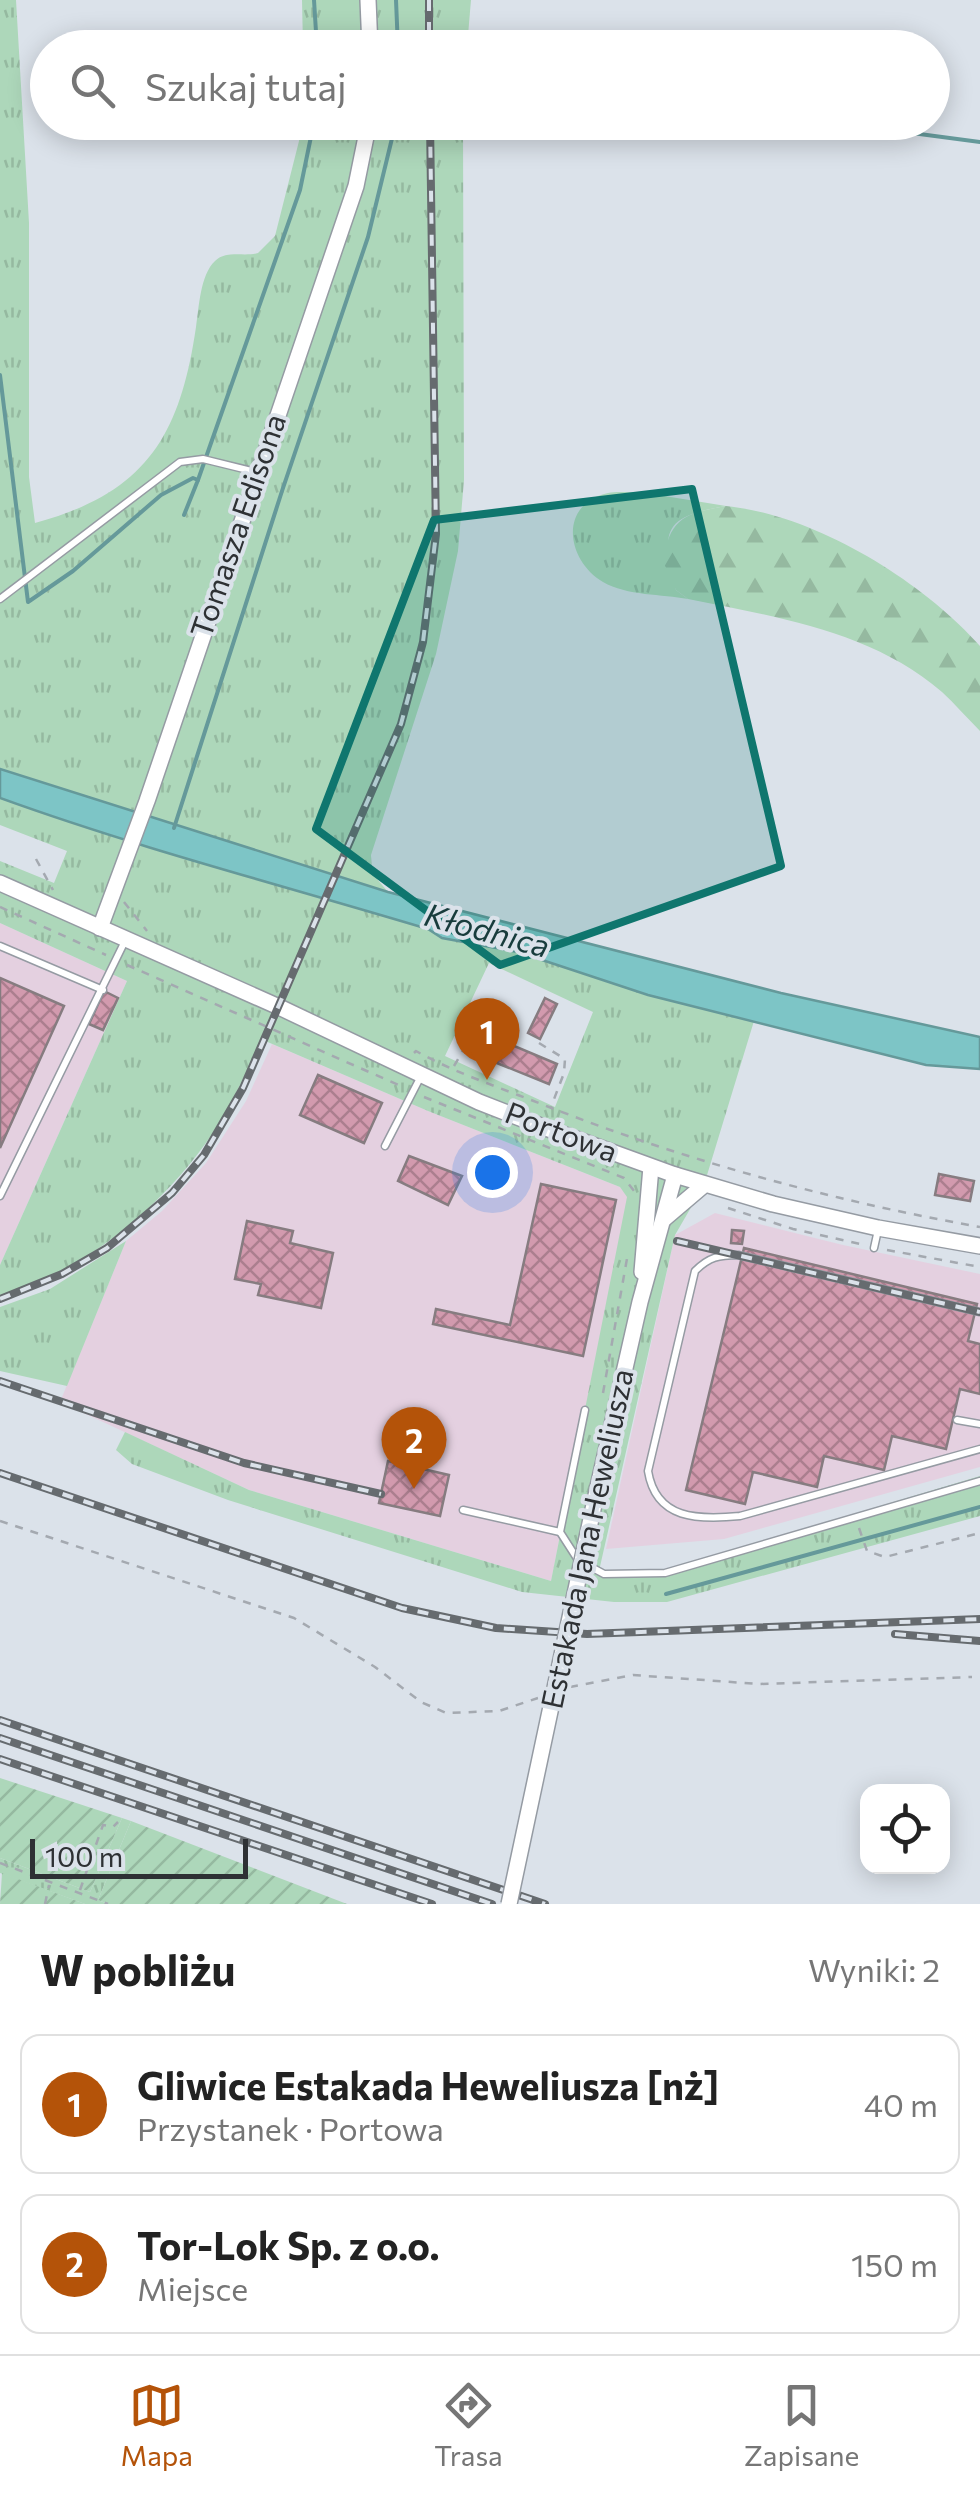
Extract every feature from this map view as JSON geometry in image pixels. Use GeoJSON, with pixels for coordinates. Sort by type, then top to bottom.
{"type":"FeatureCollection","features":[{"type":"Feature","properties":{"kind":"street"},"geometry":{"type":"LineString","coordinates":[[368,0],[369,30]]}},
{"type":"Feature","properties":{"kind":"street","name":"Tomasza Edisona"},"geometry":{"type":"LineString","coordinates":[[100,928],[147,801],[356,186],[365,140]]}},
{"type":"Feature","properties":{"kind":"street","name":"Portowa"},"geometry":{"type":"LineString","coordinates":[[0,883],[542,1127],[704,1185],[878,1228],[980,1246]]}},
{"type":"Feature","properties":{"kind":"street"},"geometry":{"type":"LineString","coordinates":[[640,1302],[644,1215],[651,1167]]}},
{"type":"Feature","properties":{"kind":"street","name":"Estakada Jana Heweliusza"},"geometry":{"type":"LineString","coordinates":[[509,1904],[640,1302],[675,1176]]}},
{"type":"Feature","properties":{"kind":"street"},"geometry":{"type":"LineString","coordinates":[[664,1219],[704,1185]]}},
{"type":"Feature","properties":{"kind":"lane"},"geometry":{"type":"LineString","coordinates":[[0,599],[180,462],[207,460],[257,472]]}},
{"type":"Feature","properties":{"kind":"lane"},"geometry":{"type":"LineString","coordinates":[[0,1196],[126,940]]}},
{"type":"Feature","properties":{"kind":"lane"},"geometry":{"type":"LineString","coordinates":[[0,946],[102,990]]}},
{"type":"Feature","properties":{"kind":"lane"},"geometry":{"type":"LineString","coordinates":[[385,1146],[421,1074]]}},
{"type":"Feature","properties":{"kind":"lane"},"geometry":{"type":"LineString","coordinates":[[874,1248],[878,1228]]}},
{"type":"Feature","properties":{"kind":"lane"},"geometry":{"type":"LineString","coordinates":[[980,1312],[738,1256],[718,1255],[705,1261],[695,1271],[648,1471],[655,1498],[670,1510],[716,1518],[740,1516],[980,1449]]}},
{"type":"Feature","properties":{"kind":"lane"},"geometry":{"type":"LineString","coordinates":[[585,1410],[560,1532],[578,1560],[604,1574],[665,1573],[980,1480]]}},
{"type":"Feature","properties":{"kind":"lane"},"geometry":{"type":"LineString","coordinates":[[957,1420],[980,1424]]}},
{"type":"Feature","properties":{"kind":"lane"},"geometry":{"type":"LineString","coordinates":[[463,1510],[560,1532]]}},
{"type":"Feature","properties":{"kind":"path"},"geometry":{"type":"LineString","coordinates":[[36,859],[54,891]]}},
{"type":"Feature","properties":{"kind":"path"},"geometry":{"type":"LineString","coordinates":[[124,901],[146,930],[155,934]]}},
{"type":"Feature","properties":{"kind":"path"},"geometry":{"type":"LineString","coordinates":[[0,908],[489,1126],[624,1178],[636,1198]]}},
{"type":"Feature","properties":{"kind":"path"},"geometry":{"type":"LineString","coordinates":[[452,1069],[478,1025],[490,1022],[505,1026]]}},
{"type":"Feature","properties":{"kind":"path"},"geometry":{"type":"LineString","coordinates":[[539,1043],[565,1059],[564,1074],[542,1127]]}},
{"type":"Feature","properties":{"kind":"path"},"geometry":{"type":"LineString","coordinates":[[402,1066],[416,1051],[452,1069],[618,1133],[878,1208],[980,1227]]}},
{"type":"Feature","properties":{"kind":"path"},"geometry":{"type":"LineString","coordinates":[[725,1205],[731,1211],[762,1220],[874,1248],[980,1267]]}},
{"type":"Feature","properties":{"kind":"path"},"geometry":{"type":"LineString","coordinates":[[600,1408],[628,1249]]}},
{"type":"Feature","properties":{"kind":"path"},"geometry":{"type":"LineString","coordinates":[[855,1517],[867,1551],[885,1557],[980,1532]]}},
{"type":"Feature","properties":{"kind":"path"},"geometry":{"type":"LineString","coordinates":[[0,1521],[294,1618],[375,1667],[421,1702],[446,1712],[499,1711],[548,1695]]}},
{"type":"Feature","properties":{"kind":"path"},"geometry":{"type":"LineString","coordinates":[[564,1690],[633,1675],[758,1684],[972,1677]]}},
{"type":"Feature","properties":{"kind":"path"},"geometry":{"type":"LineString","coordinates":[[80,1892],[102,1825],[113,1827],[118,1822]]}},
{"type":"Feature","properties":{"kind":"path"},"geometry":{"type":"LineString","coordinates":[[0,1863],[108,1904]]}},
{"type":"Feature","properties":{"kind":"path"},"geometry":{"type":"LineString","coordinates":[[45,1904],[48,1888]]}},
{"type":"Feature","properties":{"kind":"highlighted area"},"geometry":{"type":"Polygon","coordinates":[[[692,489],[781,866],[500,965],[316,829],[434,520],[692,489]]]}},
{"type":"Feature","properties":{"kind":"shaded area"},"geometry":{"type":"Polygon","coordinates":[[[0,923],[127,981],[0,1265],[0,923]]]}},
{"type":"Feature","properties":{"kind":"shaded area"},"geometry":{"type":"Polygon","coordinates":[[[272,1044],[620,1187],[628,1197],[551,1581],[249,1490],[60,1402],[126,1241],[162,1211],[206,1163],[246,1101],[272,1044]]]}},
{"type":"Feature","properties":{"kind":"shaded area"},"geometry":{"type":"Polygon","coordinates":[[[715,1213],[980,1274],[980,1467],[724,1539],[606,1549],[675,1235],[715,1213]]]}},
{"type":"Feature","properties":{"kind":"green space"},"geometry":{"type":"Polygon","coordinates":[[[0,0],[16,0],[29,223],[29,477],[35,523],[105,495],[131,477],[151,455],[180,399],[206,275],[219,258],[258,253],[275,236],[299,140],[463,140],[464,480],[458,551],[436,654],[371,855],[372,873],[388,892],[0,769],[0,0]]]}},
{"type":"Feature","properties":{"kind":"green space"},"geometry":{"type":"Polygon","coordinates":[[[302,0],[471,0],[468,30],[303,30],[302,0]]]}},
{"type":"Feature","properties":{"kind":"green space"},"geometry":{"type":"Polygon","coordinates":[[[612,492],[640,492],[726,506],[689,515],[671,530],[668,553],[676,590],[688,599],[612,587],[591,572],[575,547],[575,520],[581,508],[612,492]]]}},
{"type":"Feature","properties":{"kind":"green space"},"geometry":{"type":"Polygon","coordinates":[[[726,506],[795,522],[830,537],[897,575],[956,621],[980,646],[980,731],[942,692],[885,654],[821,629],[688,599],[676,590],[663,561],[675,526],[700,511],[726,506]]]}},
{"type":"Feature","properties":{"kind":"green space"},"geometry":{"type":"Polygon","coordinates":[[[0,798],[160,851],[428,929],[442,938],[518,952],[648,995],[754,1021],[704,1185],[675,1235],[599,1571],[667,1570],[980,1476],[980,1516],[667,1602],[614,1602],[522,1592],[228,1500],[132,1464],[116,1450],[125,1432],[249,1490],[551,1581],[627,1197],[620,1187],[263,1040],[220,1122],[178,1178],[152,1204],[96,1251],[65,1270],[0,1297],[0,1265],[127,981],[0,923],[0,861],[54,883],[67,851],[0,825],[0,798]],[[489,963],[445,1056],[555,1107],[593,1012],[489,963]]]}},
{"type":"Feature","properties":{"kind":"green space"},"geometry":{"type":"Polygon","coordinates":[[[126,1241],[67,1386],[0,1371],[0,1307],[50,1289],[126,1241]]]}},
{"type":"Feature","properties":{"kind":"green space"},"geometry":{"type":"Polygon","coordinates":[[[0,1778],[122,1818],[90,1892],[0,1858],[0,1778]]]}},
{"type":"Feature","properties":{"kind":"green space"},"geometry":{"type":"Polygon","coordinates":[[[122,1818],[131,1821],[98,1900],[108,1904],[85,1904],[0,1873],[0,1858],[90,1892],[122,1818]]]}},
{"type":"Feature","properties":{"kind":"green space"},"geometry":{"type":"Polygon","coordinates":[[[131,1821],[347,1904],[108,1904],[98,1900],[131,1821]]]}},
{"type":"Feature","properties":{"kind":"green space"},"geometry":{"type":"Polygon","coordinates":[[[2,1873],[85,1904],[0,1904],[2,1873]]]}},
{"type":"Feature","properties":{"kind":"water","name":"Kłodnica"},"geometry":{"type":"Polygon","coordinates":[[[0,769],[388,892],[781,993],[980,1037],[980,1069],[926,1065],[648,995],[518,952],[442,938],[428,929],[160,851],[0,798],[0,769]]]}},
{"type":"Feature","properties":{"kind":"building"},"geometry":{"type":"Polygon","coordinates":[[[0,978],[64,1006],[0,1148],[0,978]]]}},
{"type":"Feature","properties":{"kind":"building"},"geometry":{"type":"Polygon","coordinates":[[[104,991],[118,998],[103,1030],[89,1024],[104,991]]]}},
{"type":"Feature","properties":{"kind":"building"},"geometry":{"type":"Polygon","coordinates":[[[545,998],[557,1004],[540,1039],[528,1033],[545,998]]]}},
{"type":"Feature","properties":{"kind":"building"},"geometry":{"type":"Polygon","coordinates":[[[481,1032],[557,1064],[549,1084],[472,1053],[481,1032]]]}},
{"type":"Feature","properties":{"kind":"building"},"geometry":{"type":"Polygon","coordinates":[[[318,1075],[382,1103],[364,1143],[300,1115],[318,1075]]]}},
{"type":"Feature","properties":{"kind":"building"},"geometry":{"type":"Polygon","coordinates":[[[409,1156],[462,1176],[448,1205],[398,1181],[409,1156]]]}},
{"type":"Feature","properties":{"kind":"building"},"geometry":{"type":"Polygon","coordinates":[[[939,1174],[974,1181],[970,1201],[935,1195],[939,1174]]]}},
{"type":"Feature","properties":{"kind":"building"},"geometry":{"type":"Polygon","coordinates":[[[541,1184],[616,1200],[583,1356],[433,1324],[436,1309],[510,1325],[541,1184]]]}},
{"type":"Feature","properties":{"kind":"building"},"geometry":{"type":"Polygon","coordinates":[[[247,1221],[293,1231],[290,1243],[333,1253],[321,1308],[258,1295],[261,1284],[235,1279],[247,1221]]]}},
{"type":"Feature","properties":{"kind":"building"},"geometry":{"type":"Polygon","coordinates":[[[732,1230],[744,1231],[742,1244],[731,1243],[732,1230]]]}},
{"type":"Feature","properties":{"kind":"building"},"geometry":{"type":"Polygon","coordinates":[[[744,1248],[977,1304],[968,1341],[980,1344],[980,1394],[960,1389],[946,1449],[892,1436],[884,1470],[824,1456],[817,1487],[753,1472],[745,1504],[686,1490],[744,1248]]]}},
{"type":"Feature","properties":{"kind":"building"},"geometry":{"type":"Polygon","coordinates":[[[388,1461],[449,1475],[440,1516],[379,1503],[388,1461]]]}},
{"type":"Feature","properties":{"kind":"waterway"},"geometry":{"type":"LineString","coordinates":[[314,0],[316,30]]}},
{"type":"Feature","properties":{"kind":"waterway"},"geometry":{"type":"LineString","coordinates":[[396,0],[397,30]]}},
{"type":"Feature","properties":{"kind":"waterway"},"geometry":{"type":"LineString","coordinates":[[950,138],[980,142]]}},
{"type":"Feature","properties":{"kind":"waterway"},"geometry":{"type":"LineString","coordinates":[[198,480],[300,190],[310,140]]}},
{"type":"Feature","properties":{"kind":"waterway"},"geometry":{"type":"LineString","coordinates":[[174,828],[368,237],[392,140]]}},
{"type":"Feature","properties":{"kind":"waterway"},"geometry":{"type":"LineString","coordinates":[[0,375],[28,602],[73,571],[161,495],[193,478],[198,480],[184,515]]}},
{"type":"Feature","properties":{"kind":"waterway"},"geometry":{"type":"LineString","coordinates":[[666,1594],[980,1507]]}},
{"type":"Feature","properties":{"kind":"railway"},"geometry":{"type":"LineString","coordinates":[[429,0],[429,30]]}},
{"type":"Feature","properties":{"kind":"railway"},"geometry":{"type":"LineString","coordinates":[[0,1299],[62,1274],[107,1248],[172,1193],[204,1155],[243,1088],[401,724],[423,642],[436,534],[430,140]]}},
{"type":"Feature","properties":{"kind":"railway"},"geometry":{"type":"LineString","coordinates":[[677,1241],[980,1312]]}},
{"type":"Feature","properties":{"kind":"railway"},"geometry":{"type":"LineString","coordinates":[[0,1381],[244,1463],[381,1494]]}},
{"type":"Feature","properties":{"kind":"railway"},"geometry":{"type":"LineString","coordinates":[[0,1473],[402,1608],[496,1628],[587,1634],[980,1619]]}},
{"type":"Feature","properties":{"kind":"railway"},"geometry":{"type":"LineString","coordinates":[[895,1634],[980,1641]]}},
{"type":"Feature","properties":{"kind":"railway"},"geometry":{"type":"LineString","coordinates":[[0,1720],[545,1904]]}},
{"type":"Feature","properties":{"kind":"railway"},"geometry":{"type":"LineString","coordinates":[[0,1738],[492,1904]]}},
{"type":"Feature","properties":{"kind":"railway"},"geometry":{"type":"LineString","coordinates":[[0,1759],[432,1904]]}},
{"type":"Feature","properties":{"kind":"place","name":"Gliwice Estakada Heweliusza [nż]"},"geometry":{"type":"Point","coordinates":[487,1080]}},
{"type":"Feature","properties":{"kind":"place","name":"Tor-Lok Sp. z o.o."},"geometry":{"type":"Point","coordinates":[414,1489]}}]}
